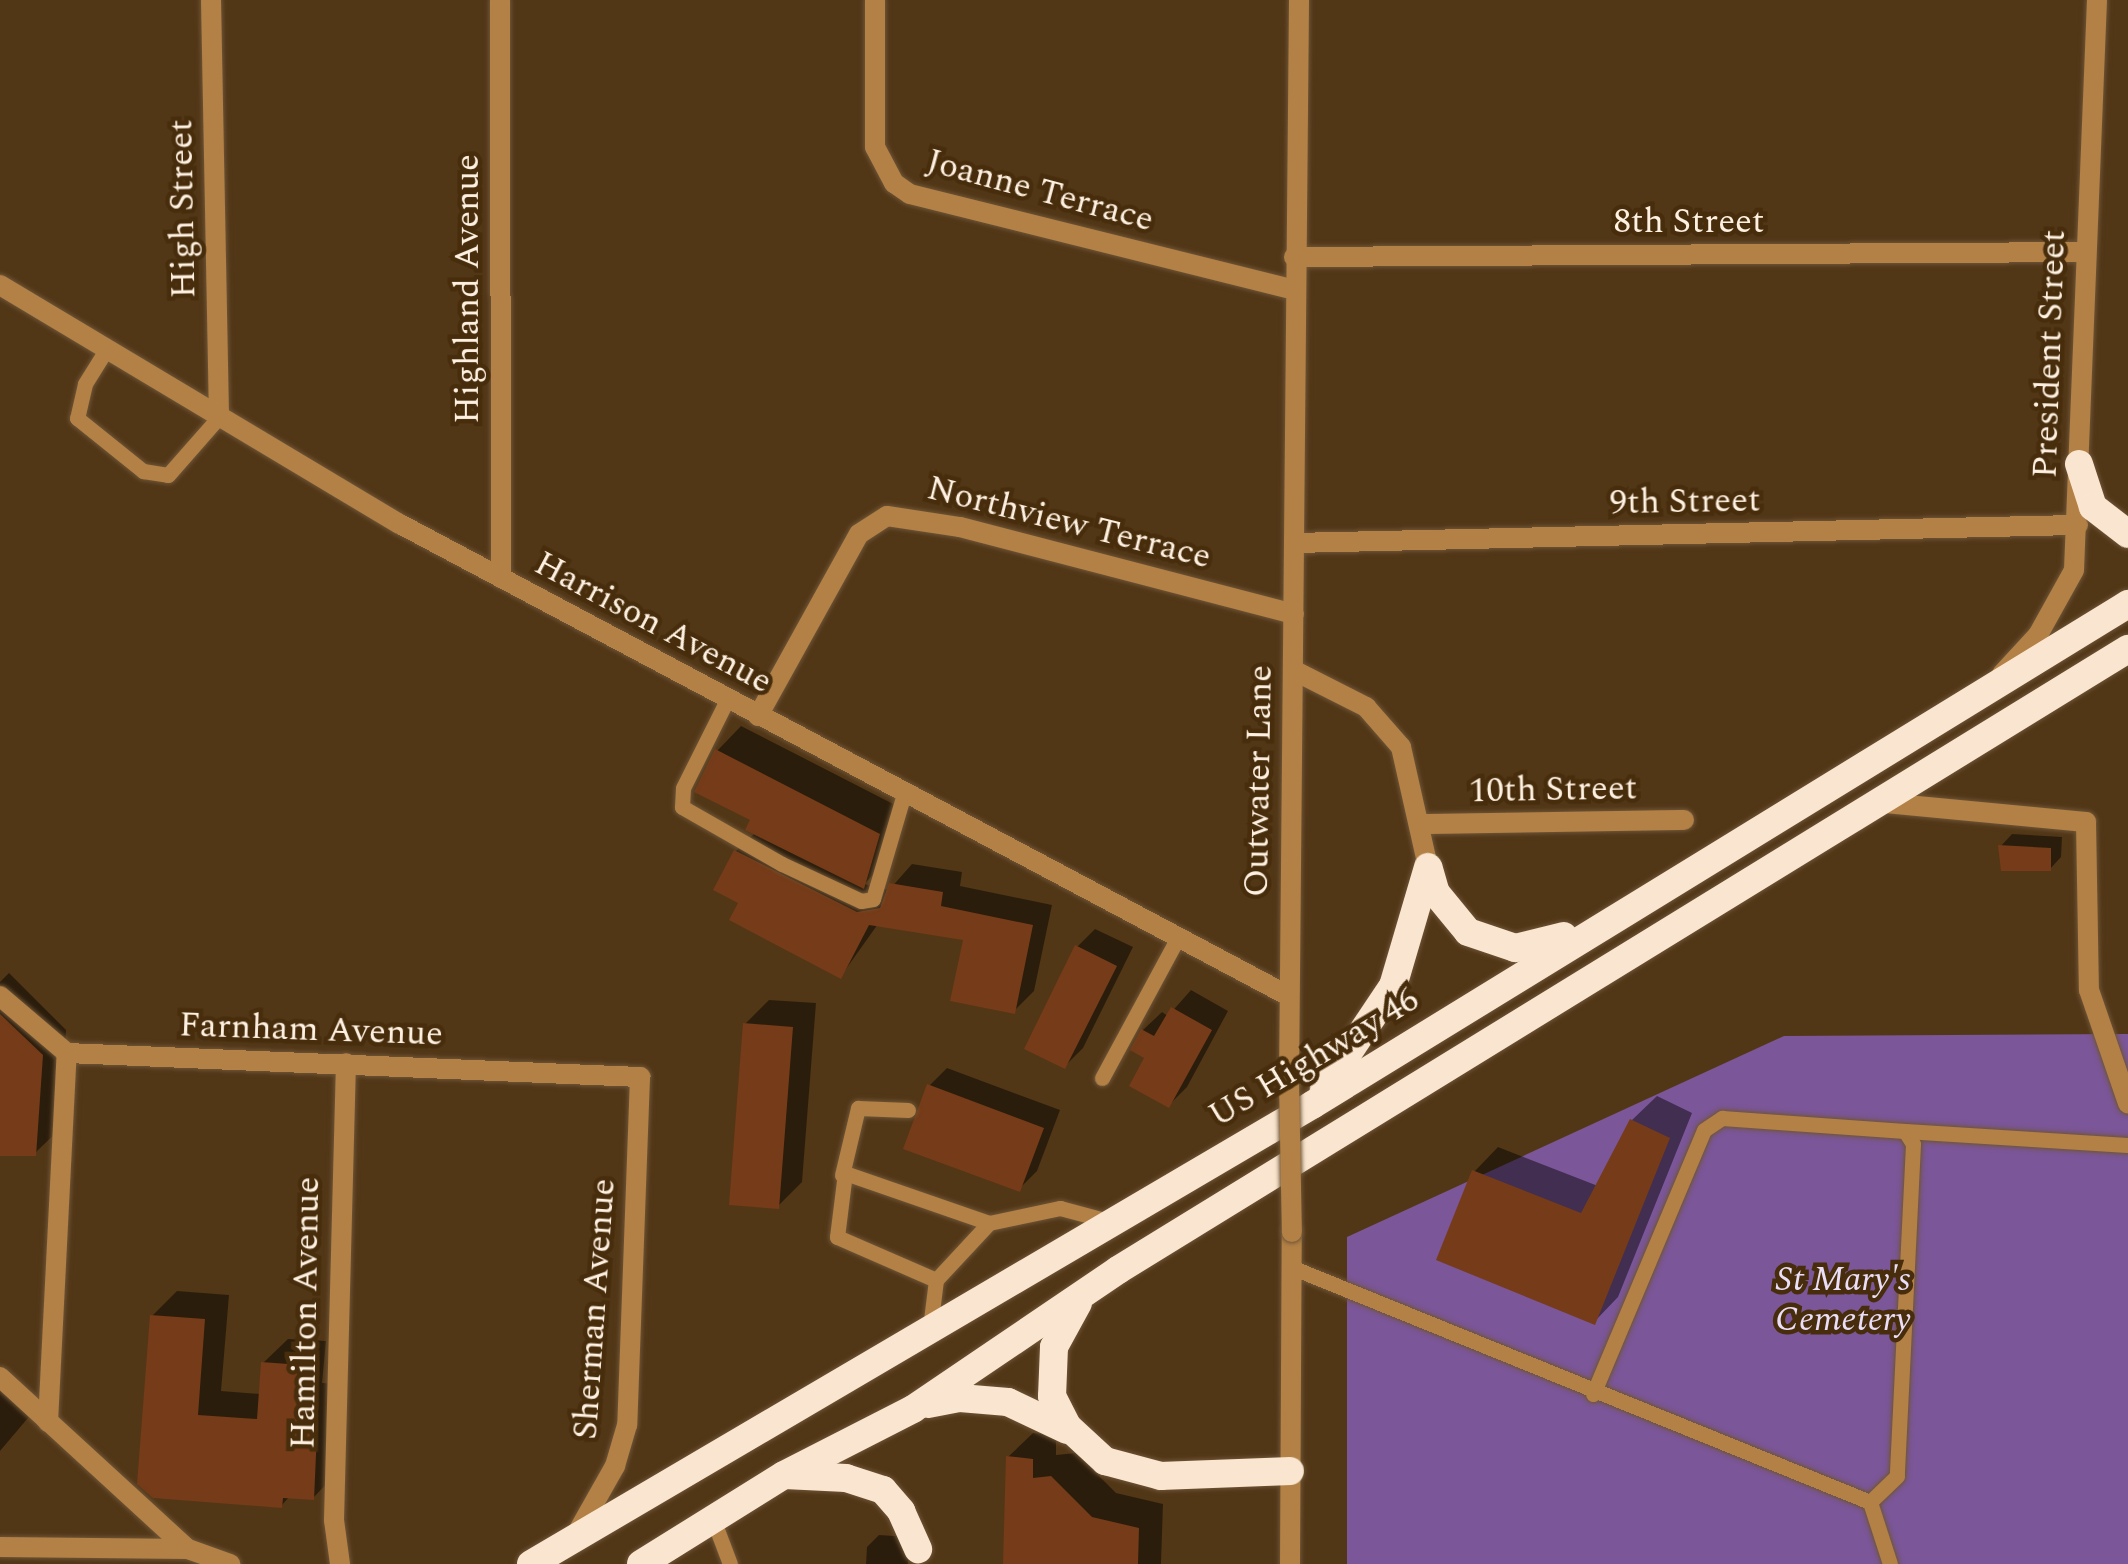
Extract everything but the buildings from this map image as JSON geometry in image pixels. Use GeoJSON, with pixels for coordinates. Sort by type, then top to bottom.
{"type":"FeatureCollection","features":[{"type":"Feature","properties":{"kind":"highway"},"geometry":{"type":"LineString","coordinates":[[2079,464],[2093,507],[2128,534]]}},
{"type":"Feature","properties":{"kind":"highway","name":"US Highway 46"},"geometry":{"type":"LineString","coordinates":[[531,1564],[1312,1105],[1994,682],[2128,604]]}},
{"type":"Feature","properties":{"kind":"highway"},"geometry":{"type":"LineString","coordinates":[[640,1564],[784,1475],[913,1409],[1118,1270],[1885,803],[2128,648]]}},
{"type":"Feature","properties":{"kind":"highway"},"geometry":{"type":"LineString","coordinates":[[1428,867],[1450,916],[1490,942],[1542,945],[1616,915]]}},
{"type":"Feature","properties":{"kind":"highway"},"geometry":{"type":"LineString","coordinates":[[1312,1105],[1366,1036],[1392,986],[1428,867]]}},
{"type":"Feature","properties":{"kind":"highway"},"geometry":{"type":"LineString","coordinates":[[1118,1270],[1070,1309],[1054,1347],[1052,1396],[1081,1439],[1105,1461],[1134,1474],[1290,1471]]}},
{"type":"Feature","properties":{"kind":"highway"},"geometry":{"type":"LineString","coordinates":[[913,1409],[960,1398],[1008,1402],[1081,1439]]}},
{"type":"Feature","properties":{"kind":"highway"},"geometry":{"type":"LineString","coordinates":[[784,1475],[846,1478],[883,1490],[902,1510],[918,1556]]}},
{"type":"Feature","properties":{"kind":"street","name":"High Street"},"geometry":{"type":"LineString","coordinates":[[211,0],[219,417]]}},
{"type":"Feature","properties":{"kind":"street","name":"Highland Avenue"},"geometry":{"type":"LineString","coordinates":[[500,0],[501,578]]}},
{"type":"Feature","properties":{"kind":"street","name":"Joanne Terrace"},"geometry":{"type":"LineString","coordinates":[[875,0],[875,147],[894,183],[910,194],[1294,290]]}},
{"type":"Feature","properties":{"kind":"street","name":"Outwater Lane"},"geometry":{"type":"LineString","coordinates":[[1290,1564],[1292,1232],[1288,996],[1299,0]]}},
{"type":"Feature","properties":{"kind":"street","name":"President Street"},"geometry":{"type":"LineString","coordinates":[[1994,682],[2063,599],[2074,570],[2097,0]]}},
{"type":"Feature","properties":{"kind":"street","name":"8th Street"},"geometry":{"type":"LineString","coordinates":[[1294,257],[2084,252]]}},
{"type":"Feature","properties":{"kind":"street","name":"Harrison Avenue"},"geometry":{"type":"LineString","coordinates":[[0,285],[219,417],[501,578],[1176,941],[1288,996]]}},
{"type":"Feature","properties":{"kind":"street","name":"Northview Terrace"},"geometry":{"type":"LineString","coordinates":[[758,716],[859,534],[887,516],[960,527],[1294,614]]}},
{"type":"Feature","properties":{"kind":"street","name":"9th Street"},"geometry":{"type":"LineString","coordinates":[[1294,543],[2078,526]]}},
{"type":"Feature","properties":{"kind":"street","name":"10th Street"},"geometry":{"type":"LineString","coordinates":[[1294,671],[1366,707],[1401,747],[1423,824],[1428,867]]}},
{"type":"Feature","properties":{"kind":"street"},"geometry":{"type":"LineString","coordinates":[[1885,803],[2086,822],[2089,990],[2128,1102]]}},
{"type":"Feature","properties":{"kind":"street","name":"10th Street"},"geometry":{"type":"LineString","coordinates":[[1423,824],[1684,820]]}},
{"type":"Feature","properties":{"kind":"street"},"geometry":{"type":"LineString","coordinates":[[0,996],[67,1054],[48,1422]]}},
{"type":"Feature","properties":{"kind":"street","name":"Farnham Avenue"},"geometry":{"type":"LineString","coordinates":[[67,1054],[640,1077]]}},
{"type":"Feature","properties":{"kind":"street","name":"Hamilton Avenue"},"geometry":{"type":"LineString","coordinates":[[340,1564],[334,1520],[346,1064]]}},
{"type":"Feature","properties":{"kind":"street","name":"Sherman Avenue"},"geometry":{"type":"LineString","coordinates":[[576,1535],[616,1466],[627,1425],[640,1077]]}},
{"type":"Feature","properties":{"kind":"street"},"geometry":{"type":"LineString","coordinates":[[0,1377],[188,1549],[230,1564]]}},
{"type":"Feature","properties":{"kind":"street"},"geometry":{"type":"LineString","coordinates":[[0,1548],[114,1556],[188,1549]]}},
{"type":"Feature","properties":{"kind":"lane"},"geometry":{"type":"LineString","coordinates":[[106,350],[85,384],[77,418],[144,472],[168,475],[219,417]]}},
{"type":"Feature","properties":{"kind":"lane"},"geometry":{"type":"LineString","coordinates":[[727,700],[683,788],[682,807],[782,864],[861,902],[873,899],[904,794]]}},
{"type":"Feature","properties":{"kind":"lane"},"geometry":{"type":"LineString","coordinates":[[1102,1078],[1176,941]]}},
{"type":"Feature","properties":{"kind":"lane"},"geometry":{"type":"LineString","coordinates":[[908,1110],[858,1108],[842,1175],[837,1237],[936,1280]]}},
{"type":"Feature","properties":{"kind":"lane"},"geometry":{"type":"LineString","coordinates":[[1593,1394],[1704,1130],[1722,1118],[2128,1145]]}},
{"type":"Feature","properties":{"kind":"lane"},"geometry":{"type":"LineString","coordinates":[[1870,1502],[1897,1476],[1913,1144],[1904,1131]]}},
{"type":"Feature","properties":{"kind":"lane"},"geometry":{"type":"LineString","coordinates":[[842,1175],[858,1174],[989,1223]]}},
{"type":"Feature","properties":{"kind":"lane"},"geometry":{"type":"LineString","coordinates":[[930,1328],[936,1280],[989,1223],[1051,1208],[1112,1222]]}},
{"type":"Feature","properties":{"kind":"lane"},"geometry":{"type":"LineString","coordinates":[[1291,1267],[1593,1394],[1870,1502]]}},
{"type":"Feature","properties":{"kind":"lane"},"geometry":{"type":"LineString","coordinates":[[1870,1502],[1890,1564]]}},
{"type":"Feature","properties":{"kind":"lane"},"geometry":{"type":"LineString","coordinates":[[713,1519],[730,1564]]}},
{"type":"Feature","properties":{"kind":"green space","name":"St Mary's Cemetery"},"geometry":{"type":"Polygon","coordinates":[[[2128,1034],[2128,1564],[1347,1564],[1347,1237],[1784,1036],[2128,1034]]]}}]}
